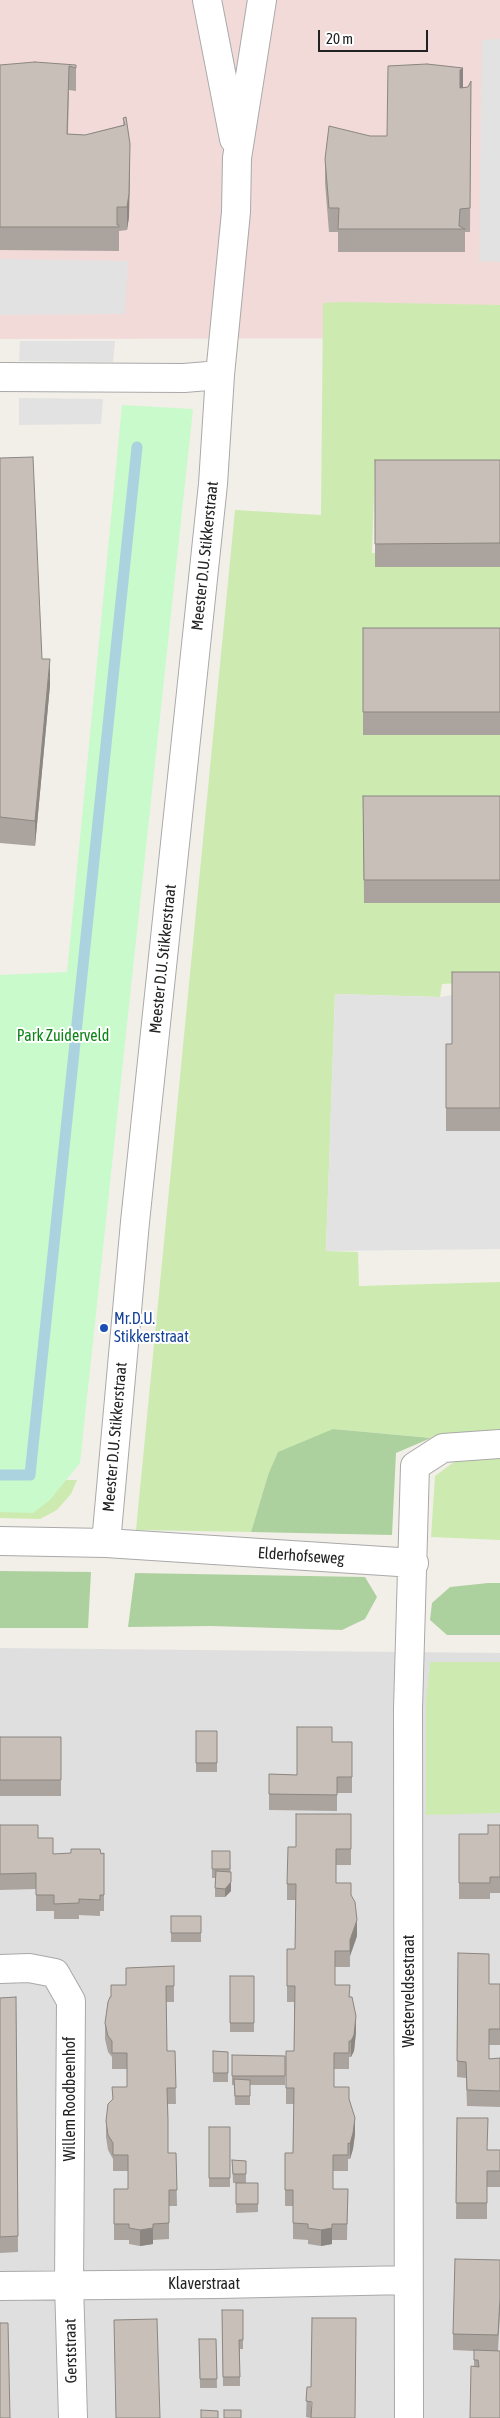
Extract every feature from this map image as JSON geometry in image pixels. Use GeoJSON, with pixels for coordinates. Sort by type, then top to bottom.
{"type":"FeatureCollection","features":[{"type":"Feature","properties":{"kind":"street","name":"Meester D.U. Stikkerstraat"},"geometry":{"type":"LineString","coordinates":[[207,0],[237,158]]}},
{"type":"Feature","properties":{"kind":"street","name":"Meester D.U. Stikkerstraat"},"geometry":{"type":"LineString","coordinates":[[106,1543],[135,1222],[213,484],[220,376],[236,212],[237,158],[262,0]]}},
{"type":"Feature","properties":{"kind":"street"},"geometry":{"type":"LineString","coordinates":[[0,377],[184,378],[220,376]]}},
{"type":"Feature","properties":{"kind":"street"},"geometry":{"type":"LineString","coordinates":[[414,1563],[415,1466],[443,1448],[500,1444]]}},
{"type":"Feature","properties":{"kind":"street","name":"Elderhofseweg"},"geometry":{"type":"LineString","coordinates":[[0,1541],[106,1543],[414,1563]]}},
{"type":"Feature","properties":{"kind":"street","name":"Westerveldsestraat"},"geometry":{"type":"LineString","coordinates":[[408,2418],[408,1709],[414,1563]]}},
{"type":"Feature","properties":{"kind":"street","name":"Willem Roodbeenhof"},"geometry":{"type":"LineString","coordinates":[[0,1968],[29,1968],[55,1973],[71,2000],[69,2284]]}},
{"type":"Feature","properties":{"kind":"street","name":"Klaverstraat"},"geometry":{"type":"LineString","coordinates":[[0,2286],[408,2280]]}},
{"type":"Feature","properties":{"kind":"street","name":"Gerststraat"},"geometry":{"type":"LineString","coordinates":[[69,2284],[73,2418]]}},
{"type":"Feature","properties":{"kind":"shaded area"},"geometry":{"type":"Polygon","coordinates":[[[0,0],[500,0],[500,338],[0,339],[0,0]]]}},
{"type":"Feature","properties":{"kind":"shaded area"},"geometry":{"type":"Polygon","coordinates":[[[500,39],[500,262],[479,261],[482,40],[500,39]]]}},
{"type":"Feature","properties":{"kind":"shaded area"},"geometry":{"type":"Polygon","coordinates":[[[0,259],[128,261],[125,314],[0,315],[0,259]]]}},
{"type":"Feature","properties":{"kind":"shaded area"},"geometry":{"type":"Polygon","coordinates":[[[20,341],[115,341],[113,362],[19,361],[20,341]]]}},
{"type":"Feature","properties":{"kind":"shaded area"},"geometry":{"type":"Polygon","coordinates":[[[19,398],[103,399],[101,424],[19,425],[19,398]]]}},
{"type":"Feature","properties":{"kind":"shaded area"},"geometry":{"type":"Polygon","coordinates":[[[335,994],[440,997],[452,995],[452,1067],[446,1068],[446,1131],[500,1131],[500,1249],[326,1251],[335,994]]]}},
{"type":"Feature","properties":{"kind":"shaded area"},"geometry":{"type":"Polygon","coordinates":[[[0,1648],[500,1653],[500,2418],[0,2418],[0,1648]]]}},
{"type":"Feature","properties":{"kind":"green space"},"geometry":{"type":"Polygon","coordinates":[[[323,303],[500,305],[500,468],[375,464],[372,553],[500,559],[500,975],[460,983],[442,984],[440,997],[335,994],[326,1251],[358,1252],[359,1286],[500,1282],[500,1429],[431,1438],[333,1429],[268,1475],[251,1532],[136,1530],[235,510],[321,515],[323,303]]]}},
{"type":"Feature","properties":{"kind":"green space","name":"Park Zuiderveld"},"geometry":{"type":"Polygon","coordinates":[[[122,405],[193,409],[80,1463],[50,1500],[33,1513],[0,1512],[0,975],[67,972],[122,405]]]}},
{"type":"Feature","properties":{"kind":"green space"},"geometry":{"type":"Polygon","coordinates":[[[333,1429],[431,1438],[396,1453],[392,1535],[251,1532],[268,1475],[278,1452],[333,1429]]]}},
{"type":"Feature","properties":{"kind":"green space"},"geometry":{"type":"Polygon","coordinates":[[[500,1457],[500,1540],[431,1537],[435,1476],[458,1459],[500,1457]]]}},
{"type":"Feature","properties":{"kind":"green space"},"geometry":{"type":"Polygon","coordinates":[[[0,1479],[77,1480],[71,1494],[57,1510],[40,1519],[0,1518],[0,1479]]]}},
{"type":"Feature","properties":{"kind":"green space"},"geometry":{"type":"Polygon","coordinates":[[[0,1571],[91,1572],[88,1628],[0,1628],[0,1571]]]}},
{"type":"Feature","properties":{"kind":"green space"},"geometry":{"type":"Polygon","coordinates":[[[135,1573],[365,1577],[377,1597],[365,1619],[342,1630],[211,1626],[128,1627],[135,1573]]]}},
{"type":"Feature","properties":{"kind":"green space"},"geometry":{"type":"Polygon","coordinates":[[[500,1583],[500,1635],[447,1635],[430,1620],[432,1603],[450,1587],[500,1583]]]}},
{"type":"Feature","properties":{"kind":"green space"},"geometry":{"type":"Polygon","coordinates":[[[430,1662],[500,1662],[500,1813],[426,1815],[426,1702],[430,1662]]]}},
{"type":"Feature","properties":{"kind":"building"},"geometry":{"type":"Polygon","coordinates":[[[35,62],[76,65],[76,68],[69,66],[67,134],[85,135],[125,125],[123,118],[126,117],[130,144],[129,194],[127,207],[117,207],[117,225],[119,227],[0,227],[0,65],[35,62]]]}},
{"type":"Feature","properties":{"kind":"building"},"geometry":{"type":"Polygon","coordinates":[[[427,64],[463,68],[460,70],[460,88],[468,87],[471,81],[470,208],[460,209],[459,226],[465,229],[338,229],[339,208],[329,208],[325,159],[329,126],[370,136],[387,136],[388,66],[427,64]]]}},
{"type":"Feature","properties":{"kind":"building"},"geometry":{"type":"Polygon","coordinates":[[[33,457],[42,659],[50,659],[35,821],[0,817],[0,458],[33,457]]]}},
{"type":"Feature","properties":{"kind":"building"},"geometry":{"type":"Polygon","coordinates":[[[375,460],[500,460],[500,543],[375,544],[375,460]]]}},
{"type":"Feature","properties":{"kind":"building"},"geometry":{"type":"Polygon","coordinates":[[[363,628],[500,628],[500,712],[363,712],[363,628]]]}},
{"type":"Feature","properties":{"kind":"building"},"geometry":{"type":"Polygon","coordinates":[[[363,796],[500,796],[500,880],[364,880],[363,796]]]}},
{"type":"Feature","properties":{"kind":"building"},"geometry":{"type":"Polygon","coordinates":[[[452,972],[500,972],[500,1108],[446,1108],[446,1044],[452,1044],[452,972]]]}},
{"type":"Feature","properties":{"kind":"building"},"geometry":{"type":"Polygon","coordinates":[[[297,1727],[332,1727],[332,1742],[352,1742],[352,1777],[337,1777],[337,1795],[269,1794],[269,1774],[297,1775],[297,1727]]]}},
{"type":"Feature","properties":{"kind":"building"},"geometry":{"type":"Polygon","coordinates":[[[196,1731],[217,1731],[217,1763],[196,1763],[196,1731]]]}},
{"type":"Feature","properties":{"kind":"building"},"geometry":{"type":"Polygon","coordinates":[[[0,1737],[61,1737],[61,1780],[0,1780],[0,1737]]]}},
{"type":"Feature","properties":{"kind":"building"},"geometry":{"type":"Polygon","coordinates":[[[296,1814],[351,1814],[351,1849],[336,1849],[336,1883],[351,1883],[351,1895],[355,1902],[357,1920],[350,1940],[350,1951],[335,1951],[335,1985],[350,1985],[349,1997],[352,1997],[356,2016],[354,2035],[351,2041],[349,2041],[349,2053],[334,2053],[334,2087],[349,2087],[349,2099],[355,2118],[350,2144],[348,2143],[348,2155],[333,2155],[333,2189],[348,2189],[347,2224],[332,2224],[332,2228],[321,2230],[308,2228],[308,2224],[293,2223],[293,2190],[285,2190],[285,2153],[293,2153],[294,2088],[286,2088],[286,2051],[294,2051],[295,1986],[287,1986],[287,1949],[295,1949],[296,1884],[287,1884],[288,1847],[296,1847],[296,1814]]]}},
{"type":"Feature","properties":{"kind":"building"},"geometry":{"type":"Polygon","coordinates":[[[0,1825],[38,1825],[38,1838],[53,1838],[53,1854],[71,1853],[71,1849],[100,1849],[101,1854],[104,1853],[104,1895],[100,1895],[100,1900],[79,1899],[79,1903],[54,1904],[54,1895],[36,1895],[36,1873],[0,1874],[0,1825]]]}},
{"type":"Feature","properties":{"kind":"building"},"geometry":{"type":"Polygon","coordinates":[[[488,1825],[500,1825],[500,1877],[490,1877],[490,1883],[459,1883],[459,1834],[488,1834],[488,1825]]]}},
{"type":"Feature","properties":{"kind":"building"},"geometry":{"type":"Polygon","coordinates":[[[212,1851],[230,1851],[230,1869],[212,1869],[212,1851]]]}},
{"type":"Feature","properties":{"kind":"building"},"geometry":{"type":"Polygon","coordinates":[[[216,1871],[231,1872],[231,1882],[225,1889],[215,1888],[216,1871]]]}},
{"type":"Feature","properties":{"kind":"building"},"geometry":{"type":"Polygon","coordinates":[[[171,1916],[201,1916],[201,1933],[171,1933],[171,1916]]]}},
{"type":"Feature","properties":{"kind":"building"},"geometry":{"type":"Polygon","coordinates":[[[458,1953],[489,1954],[489,1984],[500,1984],[500,2029],[489,2029],[489,2059],[500,2058],[500,2091],[467,2090],[466,2062],[457,2061],[458,1953]]]}},
{"type":"Feature","properties":{"kind":"building"},"geometry":{"type":"Polygon","coordinates":[[[174,1966],[174,1986],[166,1986],[167,2051],[175,2051],[176,2088],[167,2088],[168,2153],[176,2153],[177,2190],[169,2190],[169,2223],[153,2224],[153,2228],[140,2230],[129,2228],[129,2224],[114,2224],[114,2189],[128,2189],[128,2155],[113,2155],[113,2143],[108,2135],[106,2121],[108,2104],[113,2099],[112,2087],[127,2087],[127,2053],[112,2053],[112,2041],[108,2036],[105,2023],[108,2002],[111,1997],[111,1985],[126,1985],[126,1968],[174,1966]]]}},
{"type":"Feature","properties":{"kind":"building"},"geometry":{"type":"Polygon","coordinates":[[[230,1976],[254,1976],[254,2023],[230,2023],[230,1976]]]}},
{"type":"Feature","properties":{"kind":"building"},"geometry":{"type":"Polygon","coordinates":[[[16,1997],[18,2236],[0,2237],[0,1998],[16,1997]]]}},
{"type":"Feature","properties":{"kind":"building"},"geometry":{"type":"Polygon","coordinates":[[[213,2051],[228,2052],[228,2073],[213,2073],[213,2051]]]}},
{"type":"Feature","properties":{"kind":"building"},"geometry":{"type":"Polygon","coordinates":[[[232,2055],[285,2056],[285,2076],[232,2076],[232,2055]]]}},
{"type":"Feature","properties":{"kind":"building"},"geometry":{"type":"Polygon","coordinates":[[[234,2079],[250,2080],[250,2096],[235,2096],[234,2079]]]}},
{"type":"Feature","properties":{"kind":"building"},"geometry":{"type":"Polygon","coordinates":[[[457,2118],[488,2118],[487,2150],[500,2150],[500,2171],[487,2171],[487,2203],[456,2203],[457,2118]]]}},
{"type":"Feature","properties":{"kind":"building"},"geometry":{"type":"Polygon","coordinates":[[[209,2127],[230,2127],[230,2178],[209,2178],[209,2127]]]}},
{"type":"Feature","properties":{"kind":"building"},"geometry":{"type":"Polygon","coordinates":[[[232,2160],[246,2161],[246,2174],[233,2174],[232,2160]]]}},
{"type":"Feature","properties":{"kind":"building"},"geometry":{"type":"Polygon","coordinates":[[[236,2183],[258,2183],[258,2204],[236,2204],[236,2183]]]}},
{"type":"Feature","properties":{"kind":"building"},"geometry":{"type":"Polygon","coordinates":[[[455,2259],[500,2260],[498,2335],[453,2334],[455,2259]]]}},
{"type":"Feature","properties":{"kind":"building"},"geometry":{"type":"Polygon","coordinates":[[[222,2310],[243,2310],[243,2340],[239,2340],[240,2377],[223,2377],[222,2310]]]}},
{"type":"Feature","properties":{"kind":"building"},"geometry":{"type":"Polygon","coordinates":[[[312,2318],[356,2318],[355,2418],[311,2418],[312,2402],[306,2401],[307,2387],[311,2387],[312,2318]]]}},
{"type":"Feature","properties":{"kind":"building"},"geometry":{"type":"Polygon","coordinates":[[[157,2319],[160,2418],[116,2418],[114,2320],[157,2319]]]}},
{"type":"Feature","properties":{"kind":"building"},"geometry":{"type":"Polygon","coordinates":[[[0,2323],[8,2323],[10,2418],[0,2418],[0,2323]]]}},
{"type":"Feature","properties":{"kind":"building"},"geometry":{"type":"Polygon","coordinates":[[[199,2339],[216,2339],[217,2379],[200,2379],[199,2339]]]}},
{"type":"Feature","properties":{"kind":"building"},"geometry":{"type":"Polygon","coordinates":[[[474,2350],[500,2351],[500,2418],[470,2418],[471,2366],[479,2367],[478,2360],[474,2360],[474,2350]]]}},
{"type":"Feature","properties":{"kind":"building"},"geometry":{"type":"Polygon","coordinates":[[[201,2410],[218,2411],[218,2418],[201,2418],[201,2410]]]}},
{"type":"Feature","properties":{"kind":"building"},"geometry":{"type":"Polygon","coordinates":[[[224,2410],[241,2410],[241,2418],[224,2418],[224,2410]]]}},
{"type":"Feature","properties":{"kind":"waterway"},"geometry":{"type":"LineString","coordinates":[[0,1475],[30,1475],[137,447]]}},
{"type":"Feature","properties":{"kind":"place","name":"Mr.D.U. Stikkerstraat"},"geometry":{"type":"Point","coordinates":[104,1328]}}]}
